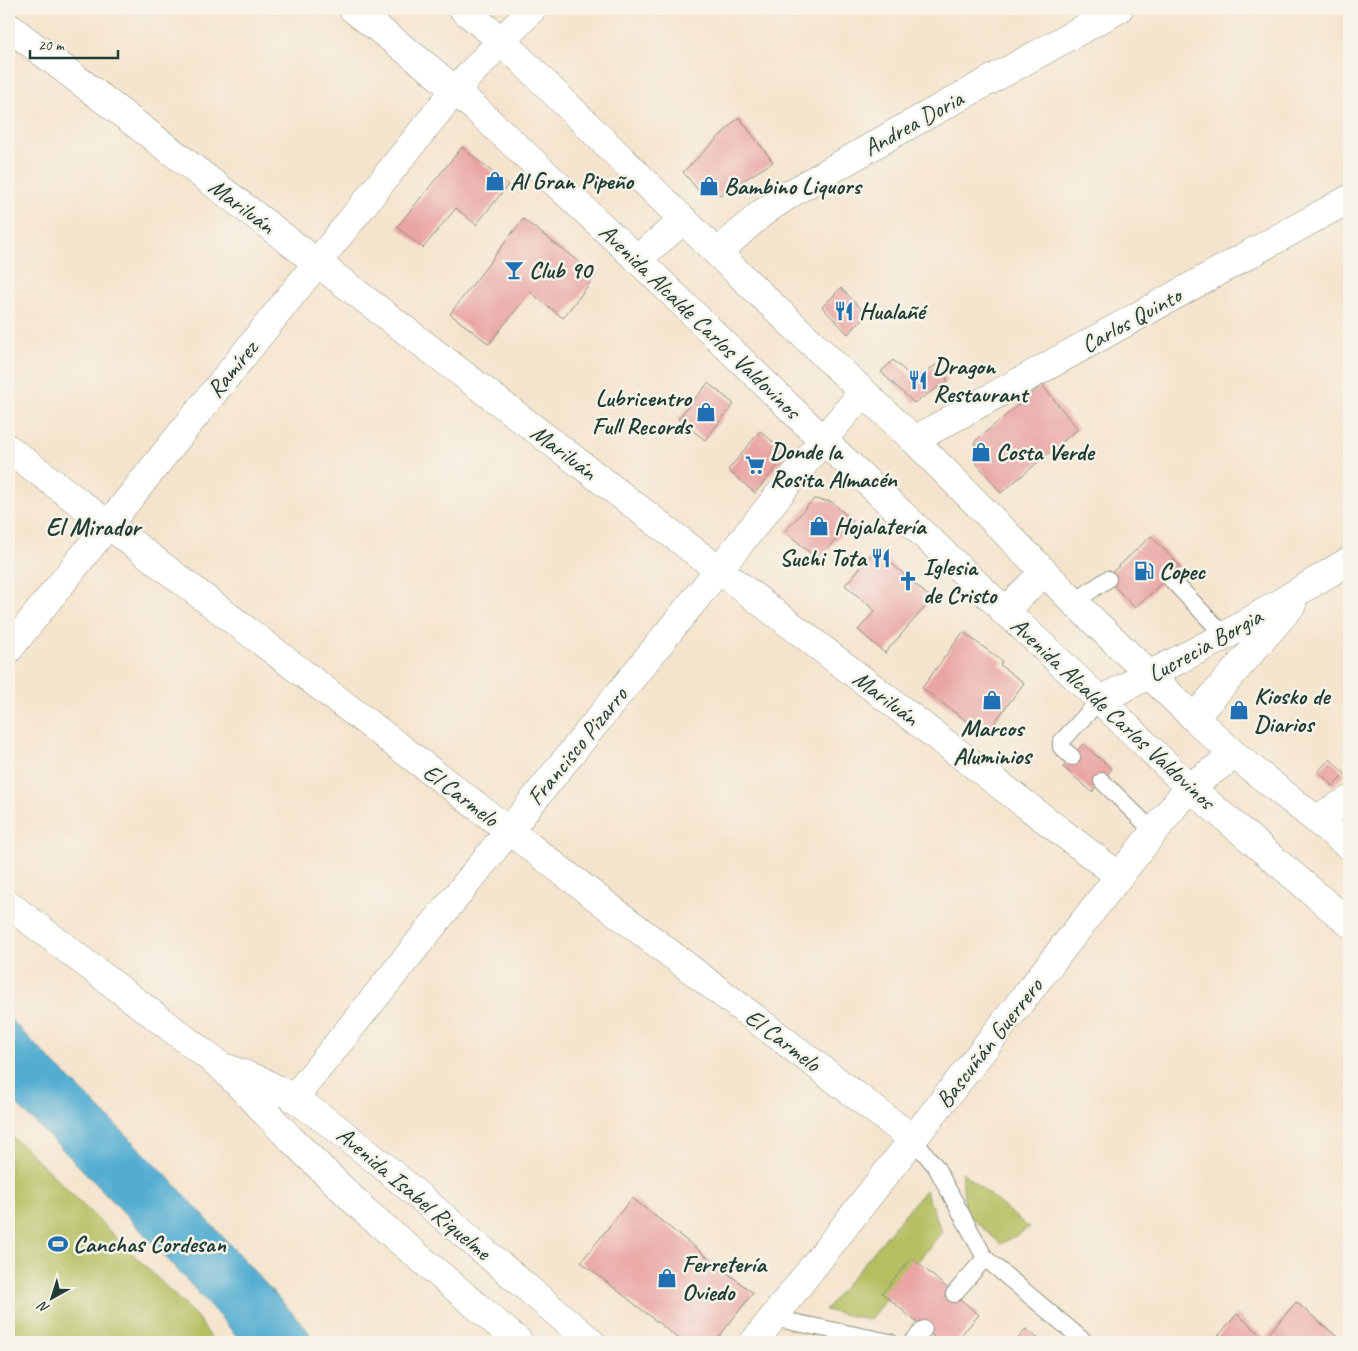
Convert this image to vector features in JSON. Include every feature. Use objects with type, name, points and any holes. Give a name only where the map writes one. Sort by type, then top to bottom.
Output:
[{"type":"main road","points":[[463,9],[502,41],[716,252],[914,440],[1149,676],[1235,755],[1349,846]]},
{"type":"main road","name":"Ramírez","points":[[9,649],[455,90],[532,9]]},
{"type":"main road","name":"Andrea Doria","points":[[716,252],[762,213],[790,194],[902,129],[1119,9]]},
{"type":"main road","name":"Avenida Alcalde Carlos Valdovinos","points":[[368,13],[455,90],[638,259],[823,440],[1004,612],[1100,700],[1189,787],[1349,923]]},
{"type":"main road","name":"Mariluán","points":[[9,28],[1120,876]]},
{"type":"main road","name":"Carlos Quinto","points":[[914,440],[1349,199]]},
{"type":"main road","points":[[638,259],[684,220]]},
{"type":"main road","name":"Francisco Pizarro","points":[[294,1098],[863,392]]},
{"type":"main road","name":"El Carmelo","points":[[9,450],[913,1139]]},
{"type":"main road","name":"Lucrecia Borgia","points":[[1100,700],[1225,636],[1349,561]]},
{"type":"main road","points":[[1004,612],[1044,572]]},
{"type":"main road","name":"Lucrecia Borgia","points":[[1194,718],[1308,586]]},
{"type":"main road","name":"Bascuñán Guerrero","points":[[754,1342],[1189,787],[1235,755]]},
{"type":"main road","points":[[1316,819],[1349,800]]},
{"type":"main road","name":"Avenida Isabel Riquelme","points":[[9,905],[222,1067],[290,1138],[366,1212],[519,1342]]},
{"type":"main road","name":"Avenida Isabel Riquelme","points":[[222,1067],[260,1080],[294,1098],[335,1127],[591,1342]]},
{"type":"lane","points":[[1168,577],[1225,636]]},
{"type":"lane","points":[[1074,602],[1108,579]]},
{"type":"lane","points":[[1072,757],[1061,747],[1061,742],[1100,700]]},
{"type":"lane","points":[[1102,781],[1154,832]]},
{"type":"lane","points":[[913,1139],[936,1167],[984,1258],[1085,1342]]},
{"type":"lane","points":[[954,1294],[984,1258]]},
{"type":"lane","points":[[773,1318],[890,1342]]},
{"type":"lane","points":[[912,1342],[924,1329]]},
{"type":"green space","name":"Canchas Cordesan","points":[[9,1135],[23,1146],[197,1317],[214,1342],[9,1342]]},
{"type":"green space","points":[[962,1172],[1029,1228],[1001,1244],[965,1212]]},
{"type":"green space","points":[[925,1190],[942,1232],[869,1320],[825,1310]]},
{"type":"water","points":[[9,1018],[169,1178],[305,1327],[315,1342],[242,1342],[128,1217],[9,1097]]},
{"type":"building","points":[[739,117],[773,162],[720,195],[698,190],[683,172]]},
{"type":"building","points":[[462,147],[508,185],[476,225],[456,208],[423,248],[397,227]]},
{"type":"building","name":"Club 90","points":[[523,219],[596,275],[563,318],[530,292],[489,344],[450,314]]},
{"type":"building","name":"Hualañé","points":[[841,288],[867,315],[848,334],[822,307]]},
{"type":"building","name":"Dragon Restaurant","points":[[893,360],[914,379],[938,364],[948,381],[914,403],[881,372]]},
{"type":"building","name":"Lubricentro Full Records","points":[[708,383],[734,404],[705,440],[678,419]]},
{"type":"building","points":[[1042,385],[1078,429],[1001,493],[973,459],[975,441]]},
{"type":"building","name":"Donde la Rosita Almacén","points":[[760,431],[783,450],[783,459],[755,493],[728,470]]},
{"type":"building","name":"Hojalatería","points":[[814,499],[832,502],[853,521],[818,560],[785,531]]},
{"type":"building","name":"Copec","points":[[1151,536],[1180,566],[1135,608],[1106,578]]},
{"type":"building","points":[[876,550],[932,599],[885,653],[858,630],[875,611],[845,585]]},
{"type":"building","points":[[963,632],[1002,661],[1000,665],[1024,683],[985,735],[922,688]]},
{"type":"building","points":[[1083,744],[1112,769],[1092,792],[1063,767]]},
{"type":"building","points":[[1330,759],[1345,774],[1333,786],[1318,771]]},
{"type":"building","name":"Ferretería Oviedo","points":[[632,1198],[753,1293],[715,1342],[683,1342],[581,1262]]},
{"type":"building","points":[[912,1258],[979,1315],[955,1342],[940,1342],[882,1293]]},
{"type":"building","points":[[1296,1302],[1343,1342],[1213,1342],[1237,1314],[1265,1338]]},
{"type":"building","points":[[1026,1329],[1042,1342],[1015,1342]]},
{"type":"place","name":"Al Gran Pipeño","points":[[495,181]]},
{"type":"place","name":"Bambino Liquors","points":[[709,186]]},
{"type":"place","name":"Club 90","points":[[514,270]]},
{"type":"place","name":"Hualañé","points":[[844,311]]},
{"type":"place","name":"Dragon Restaurant","points":[[918,380]]},
{"type":"place","name":"Lubricentro Full Records","points":[[706,412]]},
{"type":"place","name":"Costa Verde","points":[[981,452]]},
{"type":"place","name":"Donde la Rosita Almacén","points":[[755,465]]},
{"type":"place","name":"Hojalatería","points":[[819,526]]},
{"type":"place","name":"Suchi Tota","points":[[881,558]]},
{"type":"place","name":"Copec","points":[[1144,571]]},
{"type":"place","name":"Iglesia de Cristo","points":[[908,581]]},
{"type":"place","name":"Marcos Aluminios","points":[[992,700]]},
{"type":"place","name":"Kiosko de Diarios","points":[[1239,710]]},
{"type":"place","name":"Canchas Cordesan","points":[[58,1244]]},
{"type":"place","name":"Ferretería Oviedo","points":[[667,1278]]},
{"type":"district","name":"El Mirador","points":[[93,526]]}]
